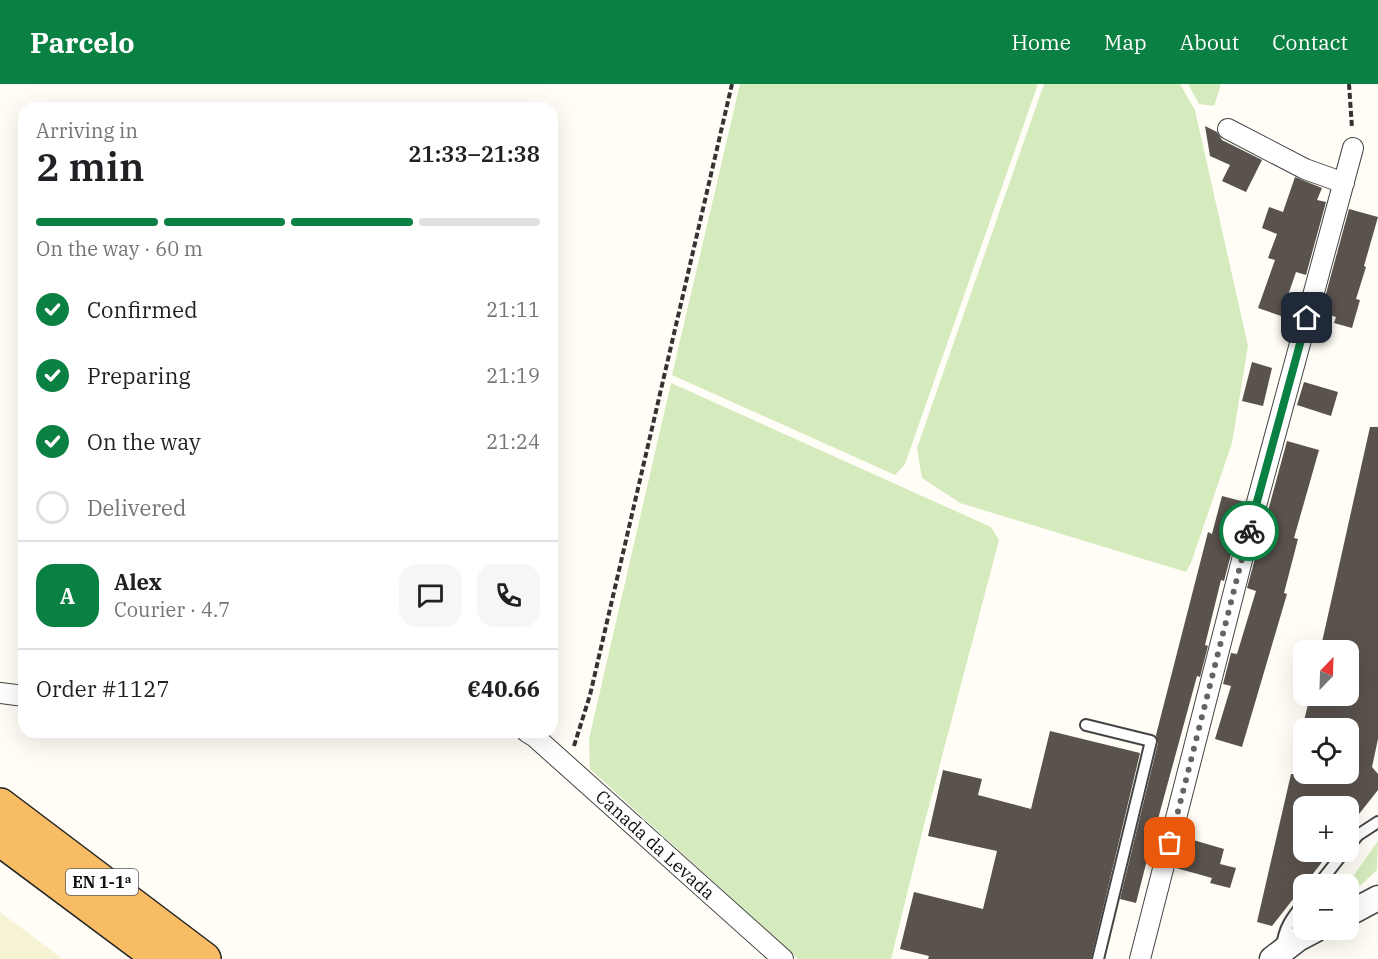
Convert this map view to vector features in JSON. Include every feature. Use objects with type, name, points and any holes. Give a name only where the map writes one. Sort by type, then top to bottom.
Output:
[{"type":"highway","name":"EN 1-1ª","points":[[0,805],[204,959]]},
{"type":"highway","name":"EN 1-1ª","points":[[0,838],[160,959]]},
{"type":"street","points":[[1227,129],[1305,169],[1344,183]]},
{"type":"street","points":[[1140,959],[1253,518],[1353,148]]},
{"type":"street","points":[[0,693],[18,695]]},
{"type":"street","name":"Canada da Levada","points":[[536,738],[783,959]]},
{"type":"street","points":[[1359,908],[1378,898]]},
{"type":"street","points":[[1277,955],[1300,940]]},
{"type":"lane","points":[[1086,725],[1151,741],[1098,959]]},
{"type":"lane","points":[[1359,834],[1378,822]]},
{"type":"lane","points":[[1327,874],[1336,862]]},
{"type":"lane","points":[[1277,955],[1283,935],[1293,916]]},
{"type":"path","points":[[567,766],[590,695],[732,84]]},
{"type":"path","points":[[1349,84],[1353,148]]},
{"type":"shaded area","points":[[0,912],[63,959],[0,959]]},
{"type":"green space","points":[[740,84],[1038,84],[905,464],[895,475],[672,375]]},
{"type":"green space","points":[[1044,84],[1180,84],[1195,110],[1248,346],[1232,443],[1186,572],[960,503],[922,478],[917,448]]},
{"type":"green space","points":[[1188,84],[1221,84],[1214,106],[1199,104]]},
{"type":"green space","points":[[671,383],[991,527],[999,540],[891,959],[798,959],[590,769],[589,739]]},
{"type":"green space","points":[[1378,841],[1377,870],[1359,887],[1359,874],[1355,874]]},
{"type":"building","points":[[1205,126],[1217,132],[1222,140],[1262,160],[1246,192],[1222,181],[1230,165],[1210,156]]},
{"type":"building","points":[[1295,177],[1322,188],[1317,200],[1326,202],[1306,275],[1296,272],[1281,316],[1258,308],[1275,260],[1268,258],[1277,234],[1262,228],[1269,207],[1283,212]]},
{"type":"building","points":[[1349,209],[1378,217],[1356,299],[1360,300],[1352,328],[1334,323],[1336,317],[1321,312]]},
{"type":"building","points":[[1252,362],[1272,368],[1263,406],[1242,401]]},
{"type":"building","points":[[1304,382],[1338,392],[1331,416],[1297,405]]},
{"type":"building","points":[[1370,427],[1378,427],[1378,739],[1372,767],[1378,774],[1378,790],[1359,814],[1359,796],[1293,796],[1293,862],[1322,862],[1313,874],[1293,874],[1293,899],[1272,926],[1257,922],[1291,774],[1293,774],[1293,784],[1359,784],[1359,718],[1305,718],[1308,706],[1359,706],[1359,640],[1322,640]]},
{"type":"building","points":[[1287,441],[1319,450],[1294,538],[1298,539],[1284,593],[1287,594],[1242,747],[1215,739],[1231,686],[1223,684],[1231,653],[1237,654],[1256,591],[1247,588]]},
{"type":"building","points":[[1222,496],[1245,502],[1224,581],[1221,580],[1205,645],[1208,646],[1200,677],[1197,676],[1155,830],[1160,831],[1153,862],[1147,860],[1136,903],[1120,899],[1158,743],[1156,735],[1208,532],[1212,534]]},
{"type":"building","points":[[1050,731],[1140,753],[1091,959],[928,959],[929,956],[900,949],[914,892],[983,909],[997,851],[928,836],[943,770],[982,779],[978,795],[1031,809]]},
{"type":"building","points":[[1183,837],[1224,849],[1220,864],[1236,868],[1230,888],[1210,883],[1212,878],[1176,868]]},
{"type":"way so far","points":[[1170,843],[1249,531]]},
{"type":"route","points":[[1249,531],[1307,318]]}]
